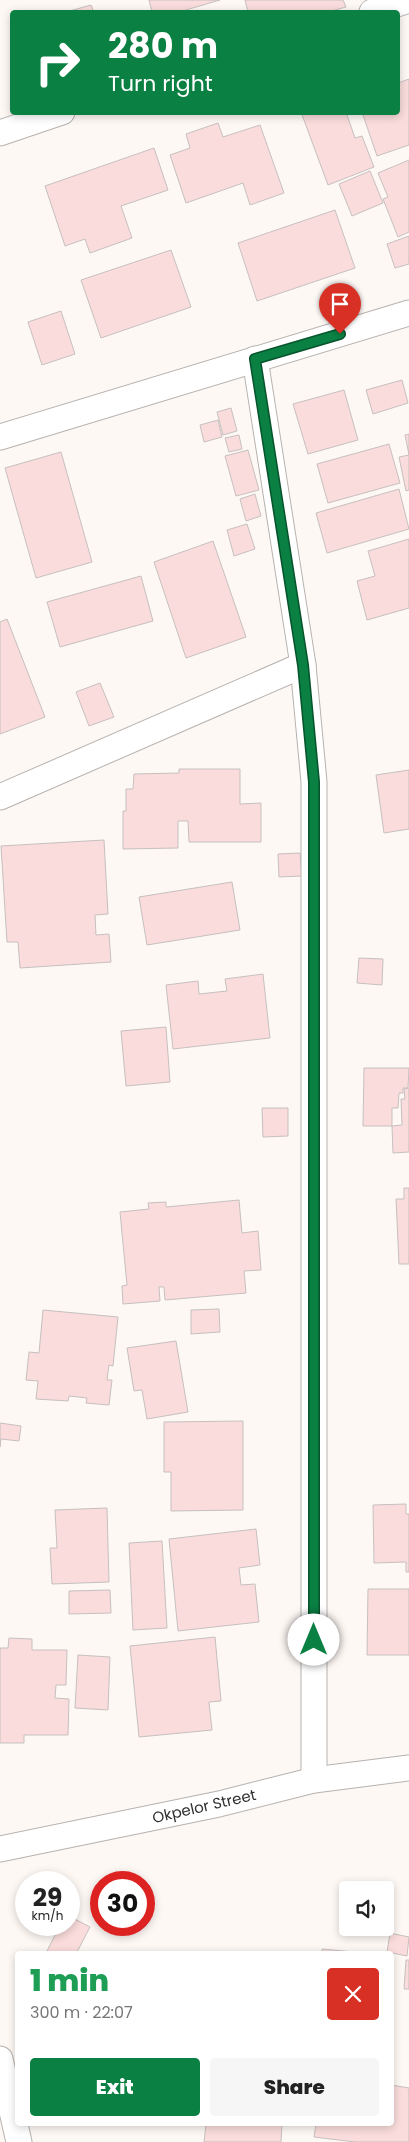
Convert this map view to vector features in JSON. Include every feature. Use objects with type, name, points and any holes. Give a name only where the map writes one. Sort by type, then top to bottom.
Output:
[{"type":"street","points":[[378,10],[409,0]]},
{"type":"street","points":[[0,132],[53,115]]},
{"type":"street","points":[[0,438],[255,359],[409,314]]},
{"type":"street","points":[[255,359],[303,665],[314,782],[314,1780]]},
{"type":"street","points":[[0,797],[303,665]]},
{"type":"street","name":"Okpelor Street","points":[[0,1849],[219,1804],[314,1780],[409,1768]]},
{"type":"street","points":[[0,2059],[15,2125]]},
{"type":"street","points":[[15,2126],[19,2142]]},
{"type":"building","points":[[149,0],[220,0],[186,10],[152,10]]},
{"type":"building","points":[[245,0],[343,0],[346,7],[335,10],[248,10]]},
{"type":"building","points":[[91,5],[93,10],[73,10]]},
{"type":"building","points":[[409,79],[409,145],[377,156],[363,115],[400,115],[400,82]]},
{"type":"building","points":[[302,115],[347,115],[355,138],[362,136],[374,167],[328,185]]},
{"type":"building","points":[[218,123],[223,137],[260,125],[284,193],[250,205],[243,183],[186,203],[170,155],[190,148],[186,134]]},
{"type":"building","points":[[154,148],[168,190],[121,206],[132,238],[90,253],[85,239],[65,246],[45,186]]},
{"type":"building","points":[[409,160],[409,232],[398,237],[383,199],[388,197],[378,173]]},
{"type":"building","points":[[370,171],[383,203],[352,216],[339,184]]},
{"type":"building","points":[[335,210],[355,268],[257,301],[238,243]]},
{"type":"building","points":[[409,236],[409,264],[395,268],[387,244]]},
{"type":"building","points":[[171,250],[191,307],[101,338],[81,280]]},
{"type":"building","points":[[61,311],[75,354],[42,365],[28,322]]},
{"type":"building","points":[[402,380],[408,403],[373,414],[366,390]]},
{"type":"building","points":[[344,390],[358,440],[308,454],[293,404]]},
{"type":"building","points":[[231,408],[237,431],[223,435],[217,412]]},
{"type":"building","points":[[218,420],[222,437],[204,442],[200,425]]},
{"type":"building","points":[[409,434],[409,455],[405,435]]},
{"type":"building","points":[[239,435],[242,449],[229,452],[225,438]]},
{"type":"building","points":[[389,444],[400,483],[328,503],[317,464]]},
{"type":"building","points":[[248,450],[259,490],[236,496],[225,456]]},
{"type":"building","points":[[61,452],[92,562],[36,578],[5,468]]},
{"type":"building","points":[[409,455],[409,490],[406,491],[399,457]]},
{"type":"building","points":[[399,489],[409,529],[327,553],[316,513]]},
{"type":"building","points":[[255,494],[261,516],[246,521],[240,499]]},
{"type":"building","points":[[247,524],[255,549],[234,556],[227,530]]},
{"type":"building","points":[[409,539],[409,608],[367,620],[357,581],[375,576],[368,551]]},
{"type":"building","points":[[213,541],[246,637],[186,658],[154,562]]},
{"type":"building","points":[[141,576],[153,621],[60,647],[47,602]]},
{"type":"building","points":[[7,619],[45,717],[0,734],[0,622]]},
{"type":"building","points":[[100,683],[114,717],[89,726],[76,692]]},
{"type":"building","points":[[179,769],[240,769],[240,804],[261,803],[261,842],[189,842],[188,821],[178,821],[178,848],[123,849],[123,811],[126,811],[126,789],[133,789],[134,774],[179,773]]},
{"type":"building","points":[[409,770],[409,829],[384,833],[376,775]]},
{"type":"building","points":[[104,840],[108,914],[95,915],[96,935],[109,934],[111,962],[20,968],[18,942],[7,942],[1,846]]},
{"type":"building","points":[[300,853],[302,876],[279,877],[278,854]]},
{"type":"building","points":[[232,882],[240,930],[147,945],[139,897]]},
{"type":"building","points":[[359,958],[383,959],[382,985],[357,983]]},
{"type":"building","points":[[263,974],[270,1038],[173,1049],[166,985],[198,981],[199,994],[227,991],[225,979]]},
{"type":"building","points":[[166,1027],[170,1082],[126,1086],[121,1031]]},
{"type":"building","points":[[364,1068],[409,1068],[408,1088],[403,1088],[403,1093],[399,1093],[398,1108],[392,1108],[392,1126],[363,1126]]},
{"type":"building","points":[[409,1088],[409,1152],[393,1153],[392,1126],[402,1125],[401,1099],[405,1099],[404,1089]]},
{"type":"building","points":[[262,1108],[288,1108],[288,1136],[263,1137]]},
{"type":"building","points":[[404,1188],[409,1188],[409,1264],[399,1264],[396,1199],[404,1199]]},
{"type":"building","points":[[239,1200],[242,1233],[258,1231],[261,1270],[244,1271],[246,1293],[165,1300],[164,1287],[159,1287],[160,1301],[123,1304],[122,1286],[127,1285],[120,1212],[149,1209],[148,1203],[166,1202],[166,1207]]},
{"type":"building","points":[[219,1309],[220,1332],[191,1334],[191,1310]]},
{"type":"building","points":[[43,1310],[118,1317],[113,1366],[109,1365],[107,1380],[112,1380],[109,1405],[86,1403],[87,1398],[69,1396],[68,1401],[36,1399],[38,1381],[26,1380],[29,1352],[39,1353]]},
{"type":"building","points":[[176,1341],[188,1412],[147,1419],[142,1390],[134,1391],[127,1348]]},
{"type":"building","points":[[243,1421],[243,1510],[171,1511],[171,1472],[164,1472],[164,1422]]},
{"type":"building","points":[[0,1423],[21,1426],[19,1441],[1,1439],[0,1447]]},
{"type":"building","points":[[406,1504],[406,1514],[409,1514],[409,1572],[406,1572],[406,1562],[374,1563],[373,1505]]},
{"type":"building","points":[[107,1508],[109,1582],[52,1584],[50,1548],[57,1548],[55,1510]]},
{"type":"building","points":[[256,1529],[260,1565],[239,1568],[241,1585],[255,1584],[259,1622],[178,1631],[169,1539]]},
{"type":"building","points":[[162,1541],[167,1628],[133,1630],[129,1543]]},
{"type":"building","points":[[368,1589],[409,1589],[409,1655],[367,1655]]},
{"type":"building","points":[[110,1590],[111,1613],[69,1614],[69,1591]]},
{"type":"building","points":[[215,1637],[221,1701],[209,1702],[212,1730],[139,1737],[130,1646]]},
{"type":"building","points":[[9,1638],[32,1639],[32,1650],[67,1650],[66,1685],[56,1685],[55,1698],[69,1699],[68,1735],[24,1735],[24,1743],[0,1743],[0,1648],[8,1648]]},
{"type":"building","points":[[78,1655],[110,1657],[108,1710],[75,1708]]},
{"type":"building","points":[[80,1922],[90,1927],[78,1951],[47,1951],[54,1936],[80,1936]]},
{"type":"building","points":[[394,1934],[409,1937],[407,1956],[394,1953],[394,1951],[387,1951],[390,1936],[394,1936]]},
{"type":"building","points":[[322,1949],[344,1951],[322,1951]]},
{"type":"building","points":[[406,1960],[409,1960],[409,1989],[404,1989]]},
{"type":"building","points":[[394,2086],[409,2088],[409,2142],[355,2142],[314,2137],[316,2126],[394,2126]]},
{"type":"building","points":[[206,2126],[282,2126],[281,2142],[204,2142]]},
{"type":"route","points":[[314,1640],[314,782],[303,665],[255,359],[340,334]]}]
